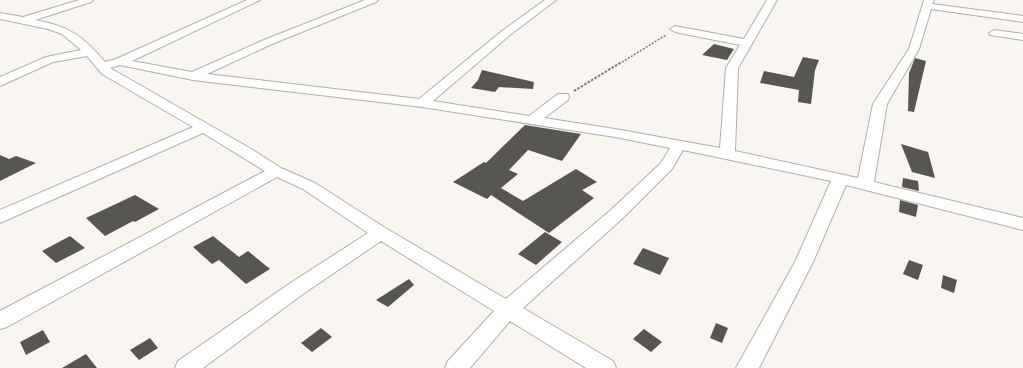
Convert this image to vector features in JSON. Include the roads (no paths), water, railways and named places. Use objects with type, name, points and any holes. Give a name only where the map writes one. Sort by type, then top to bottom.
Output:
[{"type":"street","points":[[24,20],[88,0]]},
{"type":"street","points":[[103,66],[120,62],[255,0]]},
{"type":"street","points":[[192,76],[268,42],[373,0]]},
{"type":"street","points":[[422,103],[506,33],[551,0]]},
{"type":"street","points":[[726,154],[732,68],[772,0]]},
{"type":"street","points":[[865,185],[880,104],[914,49],[928,3],[1023,19]]},
{"type":"street","points":[[0,16],[51,26],[66,32],[90,52],[106,71],[122,81],[248,153],[276,171],[309,186],[381,233],[605,368]]},
{"type":"street","points":[[674,29],[747,43]]},
{"type":"street","points":[[994,33],[1023,37]]},
{"type":"street","points":[[0,82],[50,59],[90,52]]},
{"type":"street","points":[[120,62],[144,68],[192,76],[422,103],[680,145],[839,178],[1023,224]]},
{"type":"street","points":[[532,120],[563,97]]},
{"type":"street","points":[[0,217],[203,128]]},
{"type":"street","points":[[456,368],[508,309],[618,213],[667,166],[680,145]]},
{"type":"street","points":[[0,321],[276,171]]},
{"type":"street","points":[[747,368],[804,262],[838,184],[839,178]]},
{"type":"street","points":[[186,368],[296,289],[381,233]]}]
